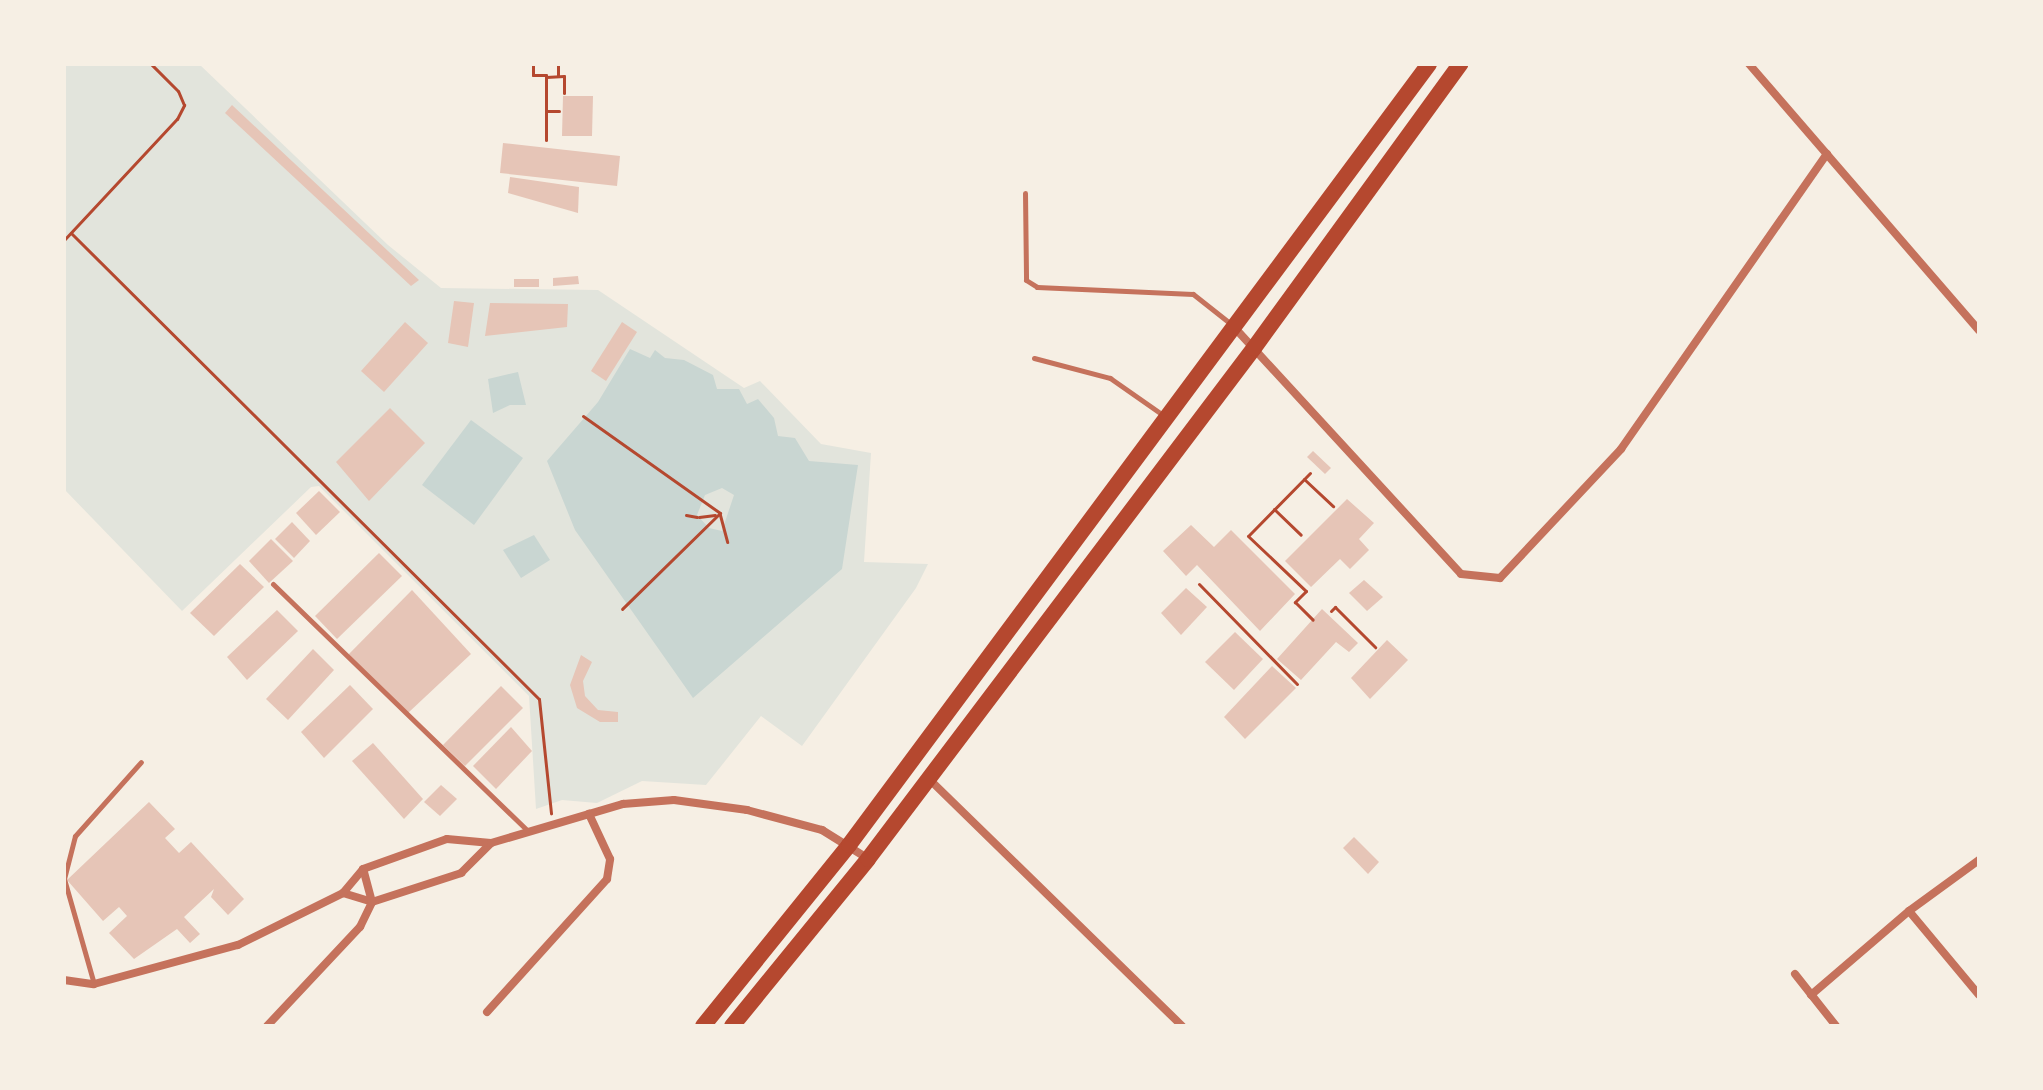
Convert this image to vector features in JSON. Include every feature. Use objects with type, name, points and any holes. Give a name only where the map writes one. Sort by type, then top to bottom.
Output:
[{"type":"main road","points":[[703,1026],[849,845],[1164,415],[1234,327],[1429,64]]},
{"type":"main road","points":[[732,1026],[868,859],[1254,348],[1460,64]]},
{"type":"street","points":[[1749,64],[1979,330]]},
{"type":"street","points":[[1234,327],[1461,574],[1500,578],[1621,449],[1827,154]]},
{"type":"street","points":[[928,778],[1182,1026]]},
{"type":"street","points":[[64,980],[94,984],[238,945],[343,893],[363,869],[447,839],[491,843],[623,804],[674,800],[797,822],[849,845],[868,859]]},
{"type":"street","points":[[487,1012],[607,879],[610,859],[589,814]]},
{"type":"street","points":[[343,893],[372,902],[461,873],[491,843]]},
{"type":"street","points":[[1811,995],[1909,911],[1979,860]]},
{"type":"street","points":[[267,1026],[360,927],[372,902],[363,869]]},
{"type":"street","points":[[1909,911],[1979,995]]},
{"type":"street","points":[[1795,974],[1836,1026]]},
{"type":"lane","points":[[1025,193],[1026,280],[1037,287],[1193,294],[1214,306],[1234,327]]},
{"type":"lane","points":[[1034,358],[1110,378],[1164,415]]},
{"type":"lane","points":[[273,584],[529,832]]},
{"type":"lane","points":[[94,984],[64,879],[75,836],[141,762]]},
{"type":"path","points":[[64,240],[177,119],[184,105],[178,91],[151,64]]},
{"type":"path","points":[[533,64],[533,75],[564,76],[564,93]]},
{"type":"path","points":[[558,64],[558,76]]},
{"type":"path","points":[[546,77],[546,140]]},
{"type":"path","points":[[546,111],[559,111]]},
{"type":"path","points":[[71,233],[539,699],[552,825]]},
{"type":"path","points":[[583,416],[720,513],[727,542]]},
{"type":"path","points":[[1310,473],[1248,536],[1306,591],[1295,602],[1313,620]]},
{"type":"path","points":[[1304,479],[1333,506]]},
{"type":"path","points":[[1274,509],[1301,535]]},
{"type":"path","points":[[622,609],[720,513]]},
{"type":"path","points":[[686,515],[698,517],[714,514],[721,520]]},
{"type":"path","points":[[1199,584],[1297,684]]},
{"type":"path","points":[[1331,611],[1335,607],[1375,647]]},
{"type":"shaded area","points":[[64,64],[199,64],[388,245],[441,288],[598,290],[744,388],[760,381],[821,444],[871,453],[864,562],[928,564],[916,588],[802,746],[761,716],[706,785],[642,781],[597,803],[562,800],[536,809],[529,696],[319,486],[311,487],[182,611],[64,489]]},
{"type":"shaded area","points":[[630,349],[650,358],[655,350],[665,358],[684,360],[713,375],[717,389],[739,389],[747,404],[758,399],[774,418],[778,436],[795,438],[809,461],[858,465],[842,569],[693,698],[575,530],[547,461],[598,402]],"holes":[[[722,488],[734,495],[722,531],[709,528],[697,515],[705,495]]]},
{"type":"shaded area","points":[[518,372],[526,405],[510,405],[493,413],[488,379]]},
{"type":"shaded area","points":[[471,420],[523,458],[474,525],[422,485]]},
{"type":"shaded area","points":[[534,535],[550,560],[521,578],[503,550]]},
{"type":"building","points":[[563,96],[593,96],[592,136],[562,136]]},
{"type":"building","points":[[232,105],[419,280],[411,286],[225,113]]},
{"type":"building","points":[[503,143],[620,156],[617,186],[500,173]]},
{"type":"building","points":[[510,177],[579,187],[578,213],[508,193]]},
{"type":"building","points":[[578,276],[579,284],[553,286],[553,278]]},
{"type":"building","points":[[514,279],[539,279],[539,287],[514,287]]},
{"type":"building","points":[[454,301],[474,303],[468,347],[448,343]]},
{"type":"building","points":[[490,303],[568,304],[567,327],[485,336]]},
{"type":"building","points":[[405,322],[428,343],[384,392],[361,371]]},
{"type":"building","points":[[622,322],[637,332],[606,381],[591,371]]},
{"type":"building","points":[[390,408],[425,443],[369,501],[336,462]]},
{"type":"building","points":[[1313,451],[1331,468],[1325,474],[1307,457]]},
{"type":"building","points":[[319,491],[340,512],[316,535],[296,513]]},
{"type":"building","points":[[1347,499],[1374,523],[1359,539],[1369,550],[1350,569],[1340,559],[1311,587],[1285,561]]},
{"type":"building","points":[[292,522],[310,541],[294,558],[275,539]]},
{"type":"building","points":[[1191,525],[1214,547],[1231,530],[1295,594],[1260,631],[1197,565],[1186,576],[1163,551]]},
{"type":"building","points":[[271,539],[293,561],[269,583],[249,561]]},
{"type":"building","points":[[379,553],[402,576],[337,639],[315,616]]},
{"type":"building","points":[[240,564],[264,587],[214,636],[190,613]]},
{"type":"building","points":[[1364,580],[1383,597],[1367,611],[1349,593]]},
{"type":"building","points":[[1186,588],[1207,607],[1181,635],[1161,613]]},
{"type":"building","points":[[412,590],[471,654],[408,713],[347,656]]},
{"type":"building","points":[[1322,609],[1358,643],[1349,652],[1336,642],[1301,680],[1277,659]]},
{"type":"building","points":[[277,610],[298,631],[247,680],[227,657]]},
{"type":"building","points":[[1235,632],[1263,659],[1234,690],[1205,662]]},
{"type":"building","points":[[1387,640],[1408,660],[1370,699],[1351,678]]},
{"type":"building","points":[[313,649],[334,670],[288,720],[266,699]]},
{"type":"building","points":[[581,655],[592,662],[583,681],[585,696],[598,710],[618,712],[618,722],[600,722],[577,708],[570,685]]},
{"type":"building","points":[[1272,666],[1296,688],[1245,739],[1224,717]]},
{"type":"building","points":[[350,685],[373,709],[324,758],[301,732]]},
{"type":"building","points":[[501,686],[523,708],[465,766],[443,745]]},
{"type":"building","points":[[511,727],[532,751],[496,789],[473,766]]},
{"type":"building","points":[[373,743],[423,799],[404,819],[352,761]]},
{"type":"building","points":[[441,785],[457,799],[440,816],[424,802]]},
{"type":"building","points":[[149,802],[175,829],[165,838],[179,853],[191,842],[244,899],[228,915],[211,897],[214,889],[184,917],[200,934],[190,943],[177,929],[134,959],[109,933],[127,916],[119,907],[103,921],[67,880]]},
{"type":"building","points":[[1354,837],[1379,862],[1368,874],[1343,848]]}]
